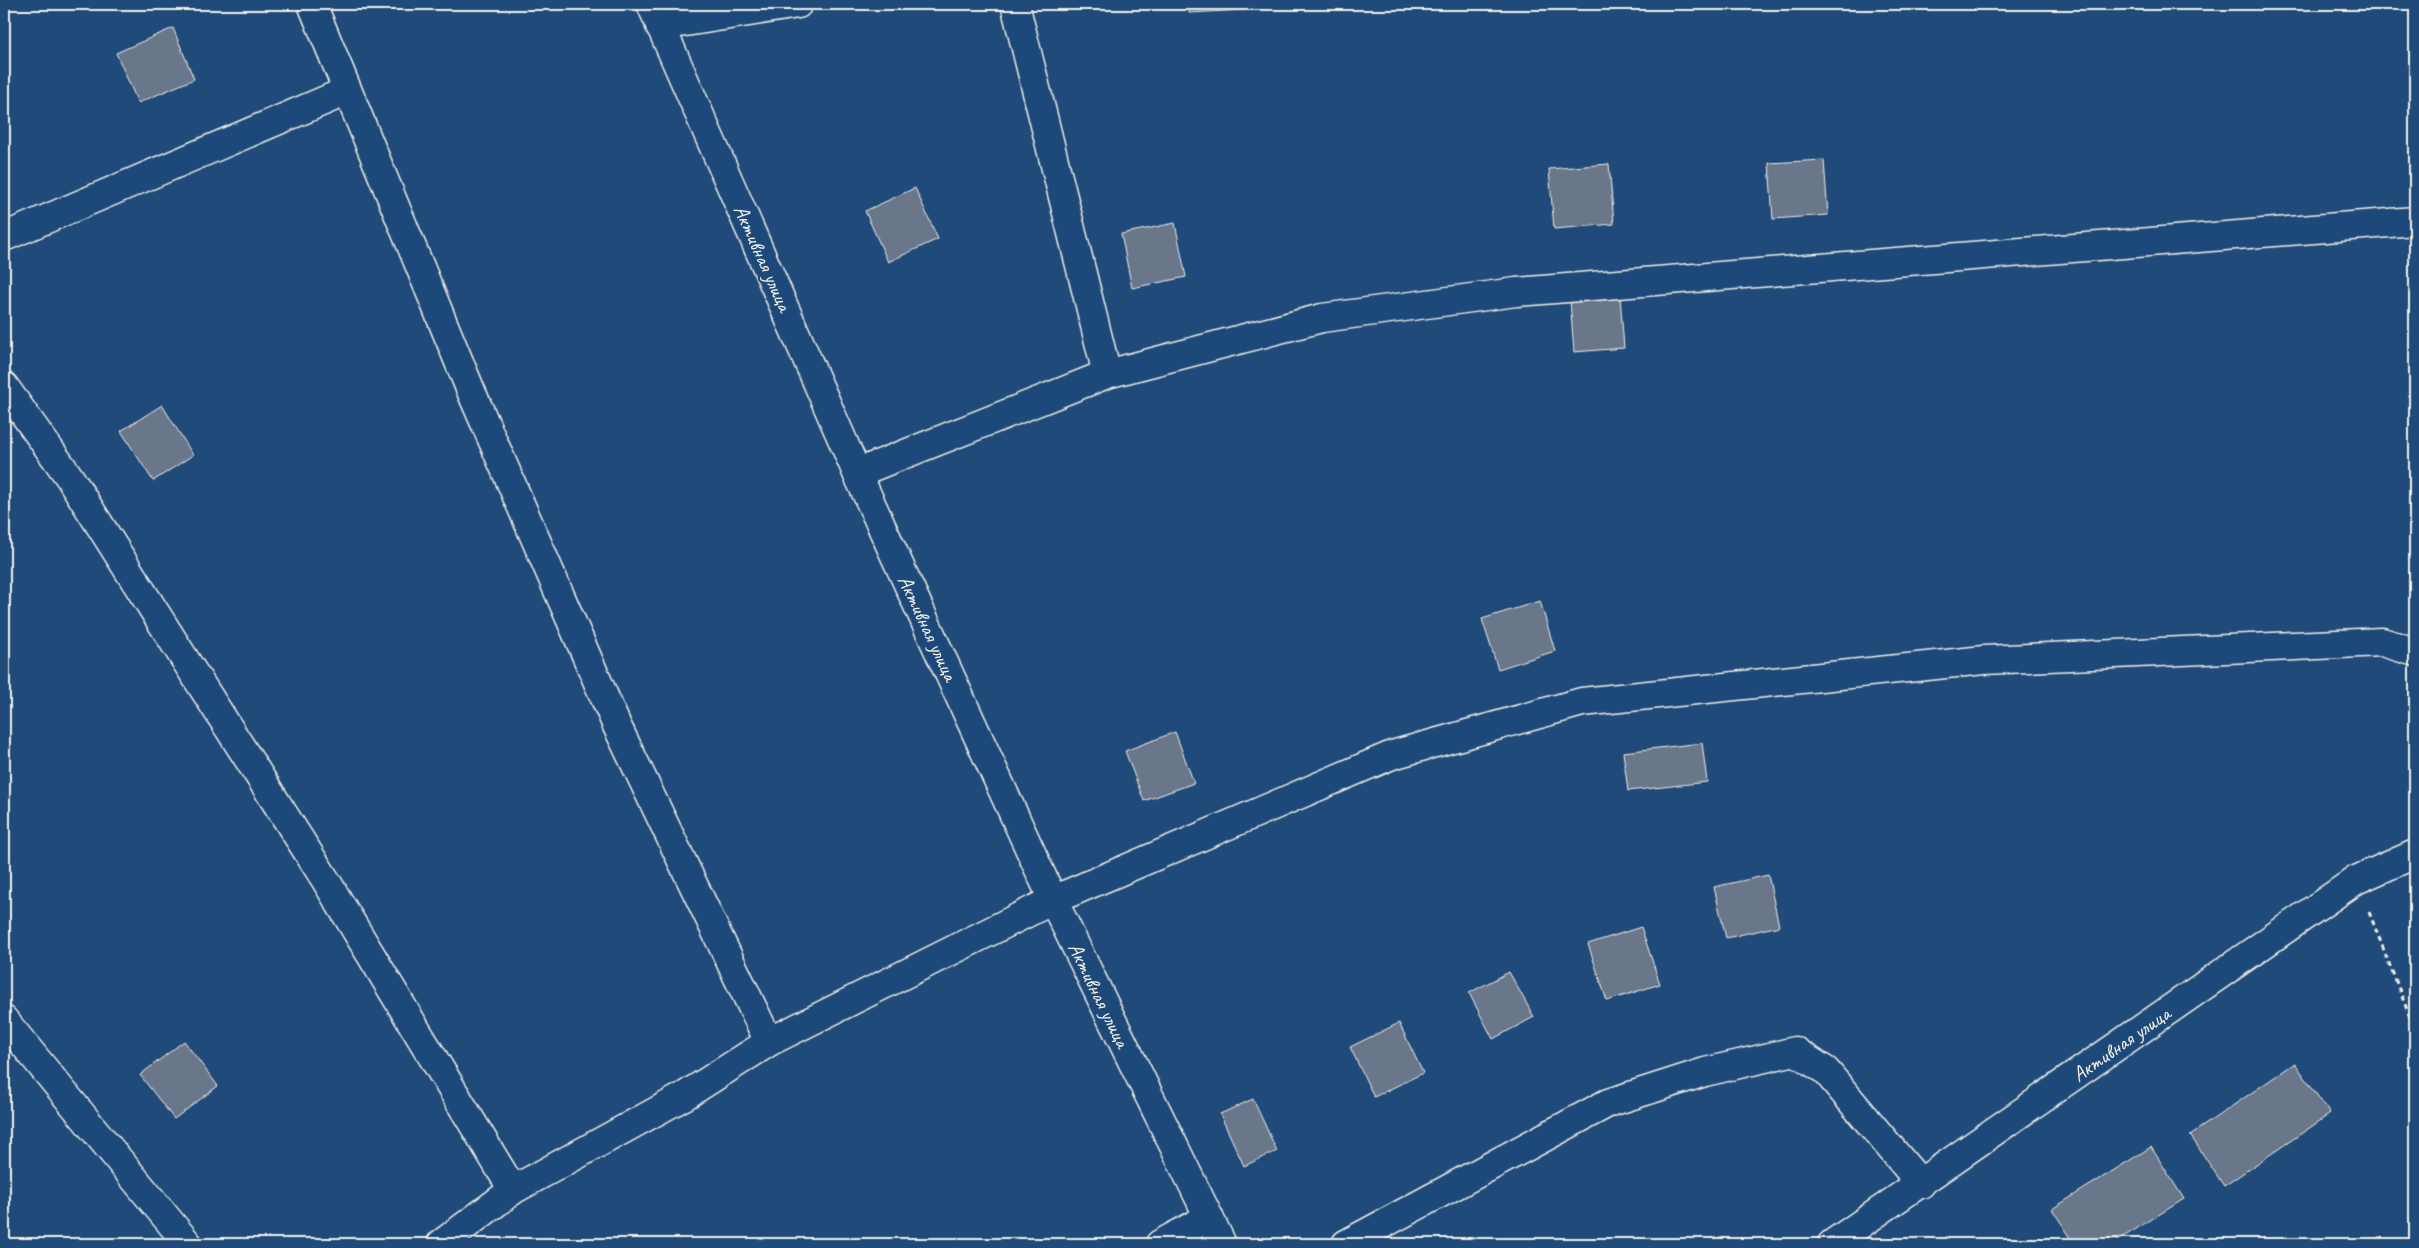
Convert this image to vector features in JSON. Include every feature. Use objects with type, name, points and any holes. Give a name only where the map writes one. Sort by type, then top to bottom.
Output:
[{"type":"street","points":[[312,4],[471,391],[617,726],[769,1042]]},
{"type":"street","points":[[662,11],[798,4]]},
{"type":"street","points":[[1016,4],[1107,374]]},
{"type":"street","name":"Активная улица","points":[[662,11],[857,473],[1053,900],[1222,1244]]},
{"type":"street","points":[[4,237],[347,91]]},
{"type":"street","points":[[857,473],[1107,374],[1322,318],[1516,292],[2415,221]]},
{"type":"street","points":[[4,386],[70,478],[202,685],[324,879],[514,1190]]},
{"type":"street","points":[[441,1244],[514,1190],[686,1095],[769,1042],[1053,900],[1392,755],[1582,702],[1984,660],[2382,642],[2415,652]]},
{"type":"street","name":"Активная улица","points":[[1832,1244],[1922,1184],[2356,880],[2415,854]]},
{"type":"street","points":[[4,1020],[188,1244]]},
{"type":"street","points":[[1346,1244],[1608,1103],[1705,1072],[1795,1051],[1826,1071],[1922,1184]]},
{"type":"street","points":[[1160,1244],[1209,1217]]},
{"type":"path","points":[[2356,880],[2415,1030]]},
{"type":"building","points":[[1189,4],[1245,4],[1245,10],[1189,13]]},
{"type":"building","points":[[173,28],[194,79],[138,103],[116,53]]},
{"type":"building","points":[[1824,160],[1828,215],[1773,219],[1769,163]]},
{"type":"building","points":[[1609,164],[1614,224],[1554,229],[1549,169]]},
{"type":"building","points":[[915,188],[938,239],[888,262],[865,211]]},
{"type":"building","points":[[1175,223],[1186,277],[1132,288],[1121,234]]},
{"type":"building","points":[[1620,296],[1624,348],[1574,352],[1570,300]]},
{"type":"building","points":[[162,405],[193,455],[153,481],[121,431]]},
{"type":"building","points":[[1540,601],[1555,651],[1498,669],[1482,619]]},
{"type":"building","points":[[1175,732],[1194,783],[1144,801],[1125,751]]},
{"type":"building","points":[[1702,743],[1707,782],[1628,791],[1623,752]]},
{"type":"building","points":[[1768,875],[1779,926],[1726,938],[1714,887]]},
{"type":"building","points":[[1641,927],[1660,984],[1607,1001],[1588,944]]},
{"type":"building","points":[[1509,972],[1534,1017],[1493,1039],[1469,993]]},
{"type":"building","points":[[1399,1023],[1423,1073],[1374,1097],[1350,1047]]},
{"type":"building","points":[[184,1041],[218,1086],[174,1119],[140,1075]]},
{"type":"building","points":[[2295,1063],[2330,1114],[2224,1186],[2190,1135]]},
{"type":"building","points":[[1253,1099],[1277,1151],[1244,1166],[1220,1114]]},
{"type":"building","points":[[2151,1147],[2184,1199],[2112,1244],[2075,1244],[2052,1209]]}]
